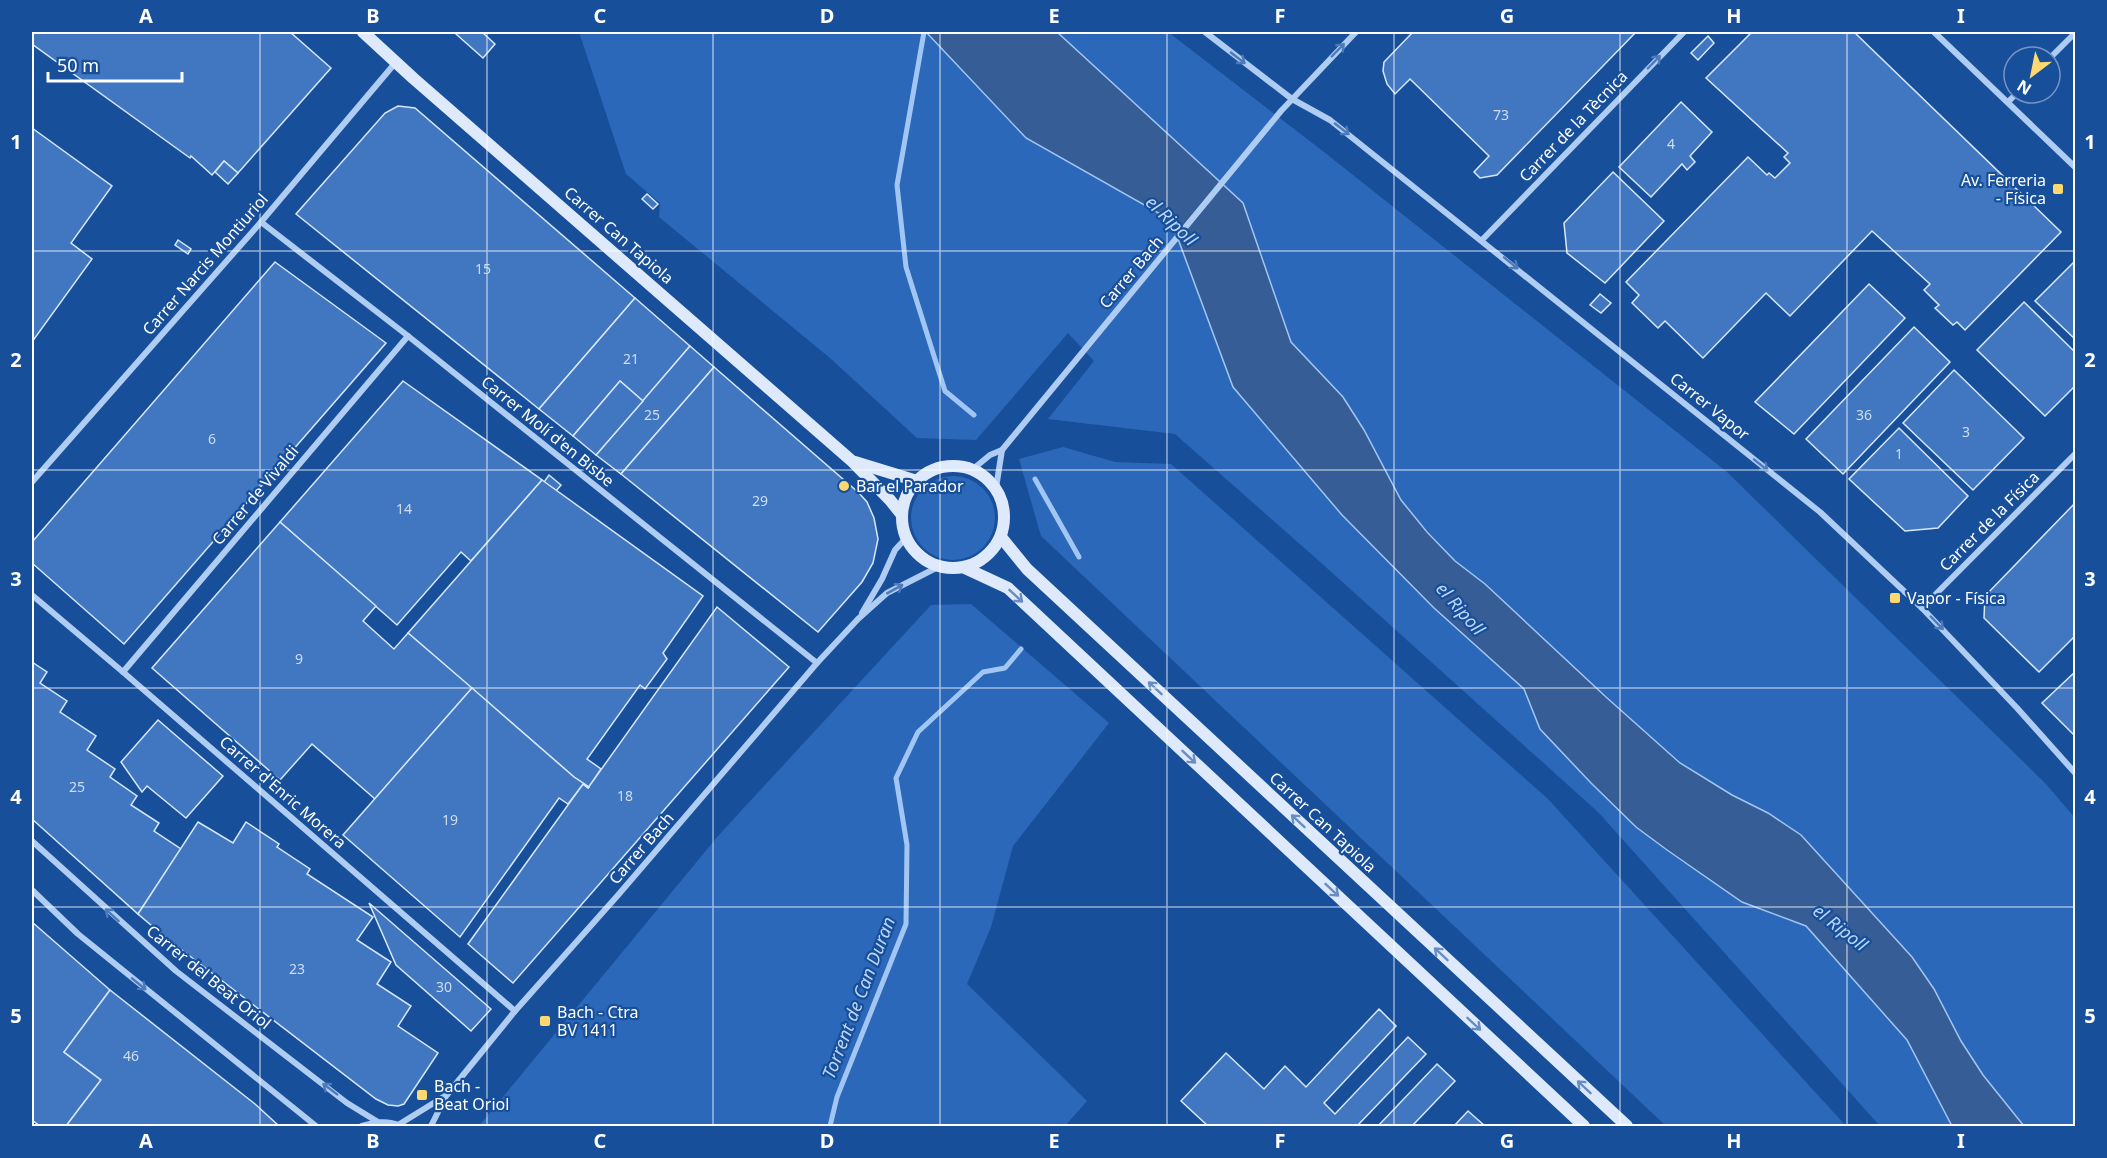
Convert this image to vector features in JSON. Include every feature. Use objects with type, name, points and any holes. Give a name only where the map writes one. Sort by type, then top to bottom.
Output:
[{"type":"street","name":"Carrer Can Tapiola","points":[[363,32],[853,462],[902,515]]},
{"type":"street","name":"Carrer Vapor","points":[[1205,32],[1292,99],[1330,120],[1820,512],[1922,608],[2076,774]]},
{"type":"street","name":"Carrer Bach","points":[[973,469],[990,455],[1002,450],[1281,111],[1356,32]]},
{"type":"street","name":"Carrer de la Tècnica","points":[[1482,240],[1684,32]]},
{"type":"street","points":[[1934,32],[2002,96]]},
{"type":"street","points":[[2062,46],[2076,32]]},
{"type":"street","name":"Carrer Narcis Montiuriol","points":[[32,482],[261,222],[396,62]]},
{"type":"street","points":[[2011,105],[2076,168]]},
{"type":"street","name":"Carrer Molí d'en Bisbe","points":[[261,222],[408,336],[817,663]]},
{"type":"street","name":"Carrer de Vivaldi","points":[[123,672],[408,336]]},
{"type":"street","points":[[996,488],[1002,450]]},
{"type":"street","name":"Carrer de la Física","points":[[1922,608],[2076,453]]},
{"type":"street","name":"Carrer Can Tapiola","points":[[853,462],[917,481]]},
{"type":"street","points":[[951,465],[973,469],[983,474],[996,488],[1002,499],[1005,524],[1001,537],[993,551],[981,561],[952,569],[938,567],[925,560],[906,538],[902,515],[909,491],[917,481],[939,468],[951,465]]},
{"type":"street","name":"Carrer Can Tapiola","points":[[1001,537],[1027,569],[1627,1126]]},
{"type":"street","name":"Carrer Bach","points":[[858,619],[882,579],[895,550],[906,538]]},
{"type":"street","name":"Carrer Bach","points":[[431,1126],[446,1096],[515,1011],[619,894],[817,663],[887,592],[938,567]]},
{"type":"street","points":[[965,567],[1008,588],[1584,1126]]},
{"type":"street","name":"Carrer d'Enric Morera","points":[[32,595],[515,1011]]},
{"type":"street","name":"Carrer del Beat Oriol","points":[[32,841],[176,972],[347,1102],[378,1122],[400,1126]]},
{"type":"street","points":[[32,890],[78,934],[316,1126]]},
{"type":"street","name":"Carrer Bach","points":[[400,1126],[446,1096]]},
{"type":"street","name":"Carrer del Beat Oriol","points":[[362,1126],[378,1122]]},
{"type":"shaded area","points":[[579,32],[926,32],[1026,138],[1171,220],[1233,387],[1342,515],[1434,608],[1524,689],[1540,729],[1636,827],[1742,902],[1806,926],[1907,1040],[1952,1126],[1880,1126],[1598,812],[1175,434],[1048,419],[1094,361],[1068,333],[976,440],[917,438],[830,358],[659,217],[660,203],[626,174]]},
{"type":"shaded area","points":[[1057,32],[1168,32],[1324,152],[1727,472],[2045,783],[2075,818],[2075,1126],[2024,1126],[1983,1075],[1961,1041],[1934,989],[1912,957],[1801,835],[1768,813],[1732,795],[1680,763],[1485,584],[1455,561],[1401,500],[1364,430],[1343,397],[1291,342],[1243,203]]},
{"type":"shaded area","points":[[1063,447],[1115,462],[1171,464],[1548,799],[1846,1126],[1666,1126],[1041,536],[1019,459]]},
{"type":"shaded area","points":[[953,476],[969,479],[983,488],[992,502],[995,518],[992,534],[983,548],[969,557],[953,560],[937,557],[923,548],[914,534],[911,518],[914,502],[923,488],[937,479]]},
{"type":"shaded area","points":[[971,604],[1109,723],[1013,846],[991,927],[967,984],[1087,1101],[1065,1126],[479,1126],[718,836],[931,605]]},
{"type":"water","name":"el Ripoll","points":[[926,32],[1057,32],[1243,203],[1291,342],[1343,397],[1364,430],[1401,500],[1427,532],[1455,561],[1485,584],[1680,763],[1732,795],[1768,813],[1801,835],[1912,957],[1934,989],[1961,1041],[1983,1075],[2024,1126],[1952,1126],[1907,1040],[1806,926],[1742,902],[1636,827],[1591,783],[1540,729],[1524,689],[1434,608],[1342,515],[1233,387],[1171,220],[1026,138]]},
{"type":"building","points":[[32,32],[290,32],[331,68],[238,173],[224,161],[212,175],[191,156],[190,158],[32,44]]},
{"type":"building","points":[[458,32],[482,32],[495,44],[483,58],[456,34]]},
{"type":"building","points":[[1413,32],[1636,32],[1497,175],[1480,178],[1474,172],[1489,156],[1410,79],[1395,94],[1387,84],[1383,71],[1384,62]]},
{"type":"building","points":[[1752,32],[1854,32],[2061,232],[1965,330],[1957,322],[1953,325],[1935,308],[1939,305],[1924,290],[1930,284],[1872,231],[1790,316],[1766,293],[1703,358],[1665,321],[1658,328],[1632,303],[1639,295],[1626,282],[1748,157],[1767,175],[1769,173],[1775,178],[1790,163],[1784,157],[1788,153],[1706,78]]},
{"type":"building","points":[[1708,36],[1714,43],[1698,60],[1691,53]]},
{"type":"building","points":[[1681,102],[1712,132],[1690,156],[1695,162],[1687,170],[1682,164],[1651,197],[1619,167]]},
{"type":"building","points":[[398,106],[415,108],[635,298],[539,409],[296,214],[385,113]]},
{"type":"building","points":[[32,128],[112,186],[71,243],[92,259],[32,342]]},
{"type":"building","points":[[224,161],[238,173],[228,184],[215,172]]},
{"type":"building","points":[[1613,172],[1664,221],[1605,283],[1567,253],[1564,223]]},
{"type":"building","points":[[647,194],[658,204],[653,209],[642,199]]},
{"type":"building","points":[[178,240],[191,249],[188,254],[175,245]]},
{"type":"building","points":[[2076,260],[2076,340],[2035,301]]},
{"type":"building","points":[[275,262],[386,343],[124,644],[32,563],[32,542]]},
{"type":"building","points":[[1869,284],[1905,318],[1794,434],[1755,402]]},
{"type":"building","points":[[1600,294],[1611,303],[1601,313],[1590,305]]},
{"type":"building","points":[[635,298],[690,346],[643,401],[620,381],[573,436],[539,409]]},
{"type":"building","points":[[2024,302],[2076,353],[2076,385],[2045,416],[1977,350]]},
{"type":"building","points":[[1914,327],[1950,362],[1843,474],[1806,439]]},
{"type":"building","points":[[690,346],[714,367],[621,474],[596,455]]},
{"type":"building","points":[[714,367],[859,493],[867,502],[874,518],[878,539],[873,563],[862,582],[818,632],[621,474]]},
{"type":"building","points":[[1954,370],[2024,438],[1973,490],[1903,423]]},
{"type":"building","points":[[403,381],[542,480],[471,561],[461,552],[397,625],[280,522]]},
{"type":"building","points":[[620,381],[643,401],[596,455],[573,436]]},
{"type":"building","points":[[1899,428],[1968,496],[1938,528],[1905,531],[1849,479]]},
{"type":"building","points":[[549,475],[561,485],[556,491],[544,482]]},
{"type":"building","points":[[542,480],[703,596],[663,653],[667,659],[645,689],[640,685],[587,759],[601,769],[589,787],[574,777],[408,633]]},
{"type":"building","points":[[2076,502],[2076,635],[2039,672],[1984,618],[1985,596]]},
{"type":"building","points":[[280,522],[376,606],[363,621],[394,649],[408,633],[472,688],[375,799],[312,744],[280,780],[152,668]]},
{"type":"building","points":[[717,607],[789,667],[513,983],[468,944],[583,784],[588,788]]},
{"type":"building","points":[[32,662],[47,672],[40,683],[67,701],[60,712],[96,736],[87,750],[115,769],[110,777],[137,796],[131,805],[159,823],[154,831],[181,849],[138,914],[32,819]]},
{"type":"building","points":[[2076,671],[2076,737],[2042,703]]},
{"type":"building","points":[[472,688],[574,777],[589,787],[583,784],[568,804],[559,798],[460,937],[343,835]]},
{"type":"building","points":[[158,720],[223,776],[186,818],[147,786],[142,792],[121,762]]},
{"type":"building","points":[[198,822],[233,843],[246,822],[279,844],[277,847],[310,869],[307,874],[373,917],[357,940],[391,962],[377,984],[411,1006],[398,1026],[438,1053],[404,1104],[388,1105],[376,1099],[138,914]]},
{"type":"building","points":[[369,903],[491,1009],[471,1031],[396,965]]},
{"type":"building","points":[[32,922],[110,990],[64,1052],[101,1080],[66,1126],[40,1126],[32,1120]]},
{"type":"building","points":[[110,990],[255,1104],[279,1126],[66,1126],[101,1080],[64,1052]]},
{"type":"building","points":[[1379,1009],[1396,1026],[1324,1103],[1335,1114],[1408,1037],[1426,1054],[1357,1126],[1208,1126],[1181,1101],[1226,1053],[1264,1089],[1285,1066],[1306,1087]]},
{"type":"building","points":[[1437,1064],[1455,1081],[1412,1126],[1378,1126]]},
{"type":"building","points":[[1468,1111],[1485,1126],[1454,1126]]},
{"type":"waterway","name":"Torrent de Can Duran","points":[[924,32],[897,185],[906,267],[945,391],[974,415]]},
{"type":"waterway","name":"Torrent de Can Duran","points":[[1035,479],[1079,557]]},
{"type":"waterway","name":"Torrent de Can Duran","points":[[830,1126],[837,1097],[906,924],[907,845],[896,778],[918,732],[983,672],[1005,668],[1021,649]]},
{"type":"place","name":"Av. Ferreria - Física","points":[[2058,189]]},
{"type":"place","name":"Bar el Parador","points":[[844,486]]},
{"type":"place","name":"Vapor - Física","points":[[1895,598]]},
{"type":"place","name":"Bach - Ctra BV 1411","points":[[545,1021]]},
{"type":"place","name":"Bach - Beat Oriol","points":[[422,1095]]}]
